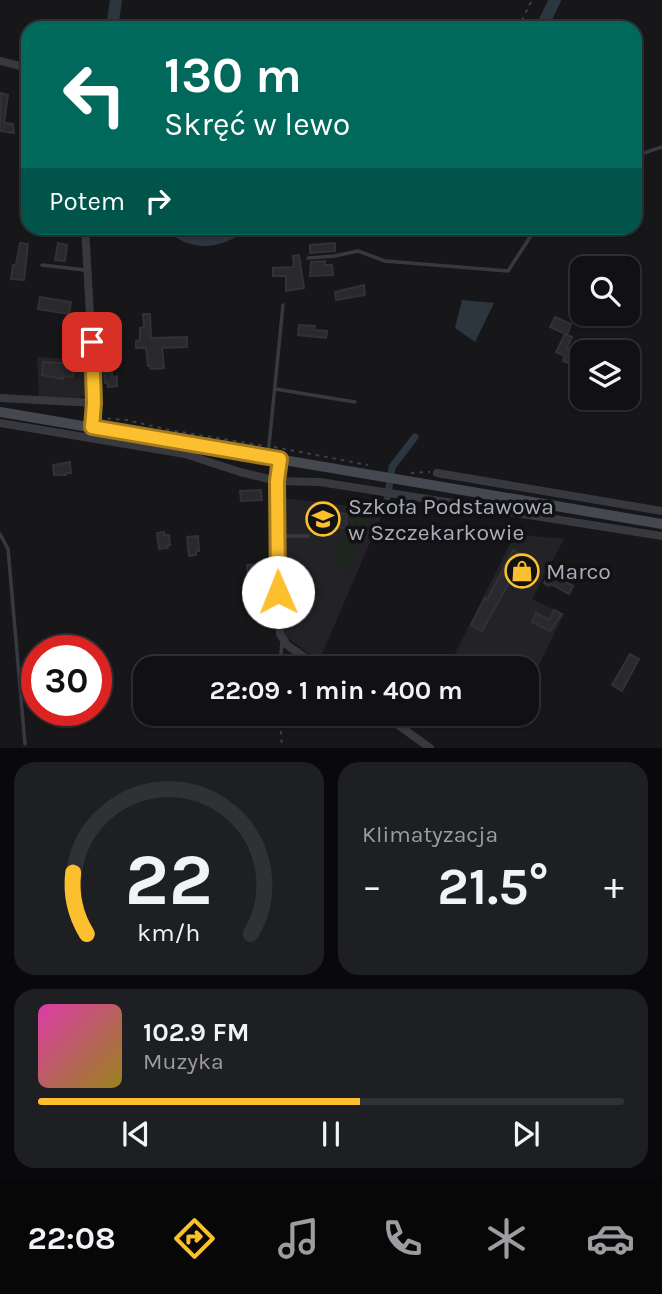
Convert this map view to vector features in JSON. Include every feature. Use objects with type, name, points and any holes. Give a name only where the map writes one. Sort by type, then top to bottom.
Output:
[{"type":"main road","points":[[0,412],[93,422],[662,524]]},
{"type":"street","points":[[0,61],[21,66]]},
{"type":"street","points":[[86,235],[96,389],[93,422]]},
{"type":"street","points":[[0,398],[94,403]]},
{"type":"street","points":[[0,423],[185,454],[277,481],[320,482],[662,536]]},
{"type":"street","points":[[272,454],[277,481],[279,620],[282,639],[304,656]]},
{"type":"street","points":[[437,473],[662,511]]},
{"type":"street","points":[[397,726],[420,745],[430,748]]},
{"type":"lane","points":[[642,154],[662,147]]},
{"type":"lane","points":[[308,258],[358,251],[385,261],[508,271],[531,235]]},
{"type":"lane","points":[[42,265],[88,270]]},
{"type":"lane","points":[[272,454],[283,305]]},
{"type":"lane","points":[[275,389],[355,402]]},
{"type":"lane","points":[[0,534],[8,549],[25,744]]},
{"type":"lane","points":[[278,536],[308,536]]},
{"type":"lane","points":[[281,656],[282,639]]},
{"type":"path","points":[[522,21],[532,0]]},
{"type":"path","points":[[93,422],[127,420],[272,454],[366,463],[377,473]]},
{"type":"path","points":[[400,477],[419,471],[437,473]]},
{"type":"path","points":[[281,726],[282,748]]},
{"type":"shaded area","points":[[462,300],[494,303],[475,342],[455,328]]},
{"type":"shaded area","points":[[37,357],[88,360],[87,394],[78,399],[39,397]]},
{"type":"shaded area","points":[[283,498],[384,510],[321,656],[312,656],[285,636]]},
{"type":"shaded area","points":[[364,512],[371,515],[374,522],[371,529],[364,532],[357,529],[354,522],[357,515]]},
{"type":"shaded area","points":[[515,534],[564,539],[532,599],[564,614],[539,665],[539,656],[454,656]]},
{"type":"shaded area","points":[[339,535],[356,537],[354,571],[336,570]]},
{"type":"building","points":[[1,93],[8,95],[4,123],[13,124],[14,133],[0,131]]},
{"type":"building","points":[[20,243],[28,244],[24,280],[11,279]]},
{"type":"building","points":[[58,243],[67,245],[65,261],[55,260]]},
{"type":"building","points":[[335,243],[335,251],[310,253],[310,245]]},
{"type":"building","points":[[299,255],[304,288],[286,291],[286,276],[273,276],[273,268],[294,267],[293,256]]},
{"type":"building","points":[[325,261],[325,265],[332,265],[333,275],[310,276],[311,262]]},
{"type":"building","points":[[364,285],[365,295],[336,300],[335,292]]},
{"type":"building","points":[[40,297],[71,302],[69,314],[38,309]]},
{"type":"building","points":[[143,314],[150,314],[151,338],[187,337],[187,347],[162,348],[164,368],[151,369],[148,366],[146,348],[136,348],[136,341],[140,340],[140,328],[144,327]]},
{"type":"building","points":[[555,317],[570,326],[567,335],[550,327]]},
{"type":"building","points":[[299,325],[315,326],[314,330],[327,331],[326,338],[298,335]]},
{"type":"building","points":[[565,334],[572,337],[567,348],[570,349],[568,363],[563,361],[565,356],[556,352]]},
{"type":"building","points":[[103,361],[112,361],[112,377],[117,376],[117,386],[108,387],[105,383]]},
{"type":"building","points":[[43,362],[74,364],[73,377],[63,376],[63,379],[42,375]]},
{"type":"building","points":[[70,462],[71,473],[54,475],[53,465]]},
{"type":"building","points":[[261,490],[262,500],[241,501],[240,491]]},
{"type":"building","points":[[317,512],[347,514],[346,528],[316,526]]},
{"type":"building","points":[[164,532],[164,535],[169,535],[170,545],[167,545],[168,548],[159,549],[157,533]]},
{"type":"building","points":[[198,536],[199,551],[196,551],[196,555],[189,556],[187,537]]},
{"type":"building","points":[[513,550],[524,556],[482,631],[471,625]]},
{"type":"building","points":[[259,564],[260,579],[248,580],[247,565]]},
{"type":"building","points":[[550,573],[573,586],[569,594],[544,583]]},
{"type":"building","points":[[554,610],[562,614],[550,631],[532,622],[536,613],[549,620]]},
{"type":"building","points":[[630,654],[639,659],[622,691],[612,685]]},
{"type":"waterway","points":[[113,21],[116,0]]},
{"type":"waterway","points":[[544,21],[555,0]]},
{"type":"waterway","points":[[183,235],[198,240],[227,235]]},
{"type":"waterway","points":[[387,501],[392,467],[415,437]]},
{"type":"place","name":"Szkoła Podstawowa w Szczekarkowie","points":[[323,519]]},
{"type":"place","name":"Marco","points":[[522,571]]},
{"type":"route","points":[[92,342],[92,427],[280,459],[277,481],[278,592]]}]
